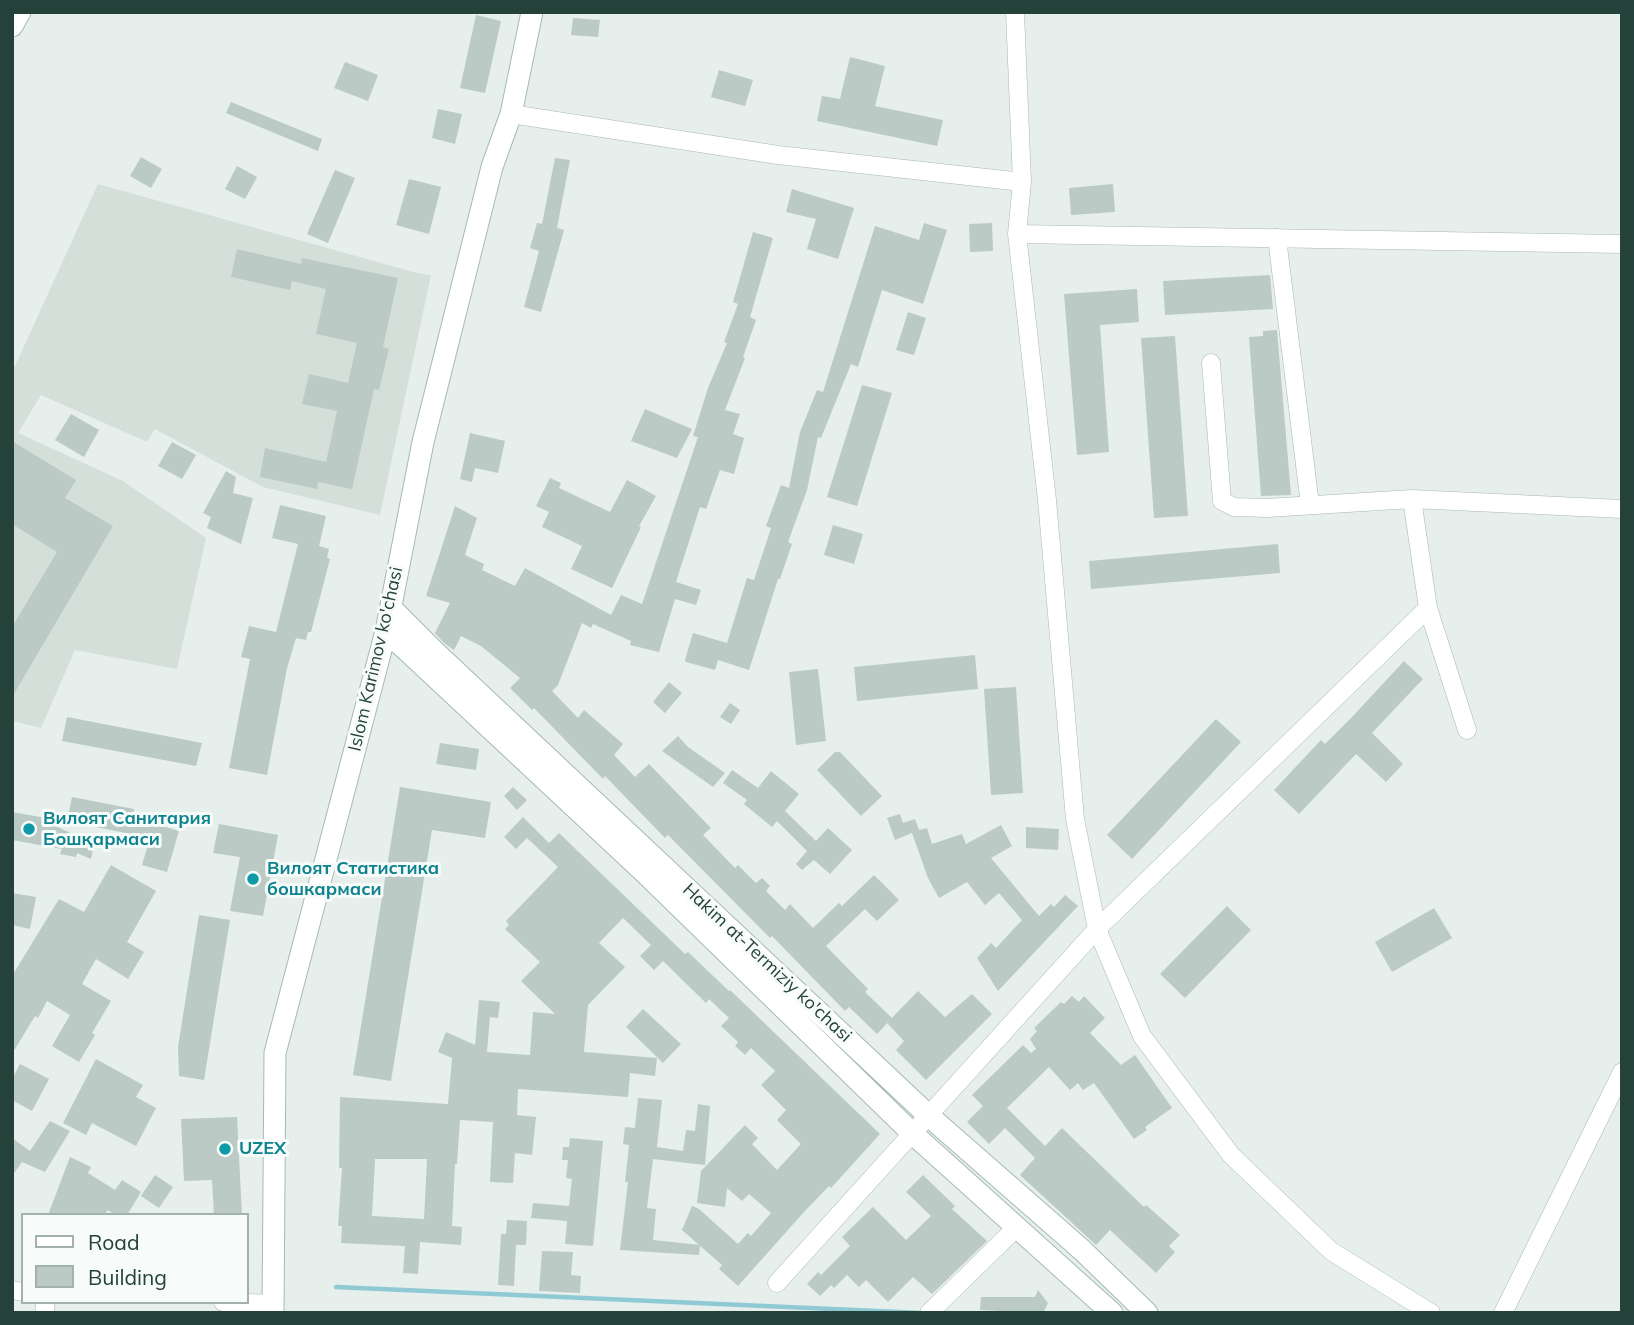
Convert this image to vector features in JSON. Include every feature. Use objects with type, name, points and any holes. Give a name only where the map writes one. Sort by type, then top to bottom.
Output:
[{"type":"main road","points":[[12,26],[19,12]]},
{"type":"main road","name":"Islom Karimov ko'chasi","points":[[273,1308],[275,1053],[386,631],[423,442],[492,167],[511,114],[531,12]]},
{"type":"main road","name":"Hakim at-Termiziy ko'chasi","points":[[391,608],[929,1116],[1082,1251],[1147,1313]]},
{"type":"main road","name":"Hakim at-Termiziy ko'chasi","points":[[386,631],[644,873],[913,1134],[1112,1313]]},
{"type":"street","points":[[1015,12],[1022,182],[1017,234],[1047,500],[1075,820],[1097,929],[1142,1035],[1231,1155],[1331,1251],[1430,1313]]},
{"type":"street","points":[[511,114],[778,155],[1022,182]]},
{"type":"street","points":[[1017,234],[1622,244]]},
{"type":"street","points":[[1277,238],[1310,505]]},
{"type":"street","points":[[1212,363],[1222,501],[1234,507],[1267,508],[1412,499],[1622,509]]},
{"type":"street","points":[[1412,499],[1428,608],[1467,730]]},
{"type":"street","points":[[777,1283],[1097,929],[1428,608]]},
{"type":"street","points":[[1503,1313],[1622,1072]]},
{"type":"street","points":[[933,1308],[1016,1228]]},
{"type":"street","points":[[240,1304],[273,1308]]},
{"type":"shaded area","points":[[98,184],[431,275],[380,515],[263,487],[155,429],[147,442],[41,395],[18,433],[123,481],[206,538],[177,669],[75,650],[41,728],[12,721],[12,365],[15,366]]},
{"type":"building","points":[[476,15],[501,21],[485,93],[460,88]]},
{"type":"building","points":[[573,18],[600,20],[598,37],[571,35]]},
{"type":"building","points":[[850,57],[885,66],[875,106],[943,120],[937,146],[817,121],[822,96],[840,99]]},
{"type":"building","points":[[345,62],[378,75],[368,101],[334,88]]},
{"type":"building","points":[[719,70],[753,80],[745,106],[711,97]]},
{"type":"building","points":[[231,102],[322,139],[318,151],[226,113]]},
{"type":"building","points":[[438,109],[462,114],[455,144],[432,138]]},
{"type":"building","points":[[141,157],[162,169],[151,188],[130,176]]},
{"type":"building","points":[[555,158],[570,160],[557,228],[564,230],[541,312],[524,307],[539,251],[530,248],[537,223],[542,224]]},
{"type":"building","points":[[237,166],[257,177],[245,199],[225,189]]},
{"type":"building","points":[[335,170],[355,178],[328,243],[307,234]]},
{"type":"building","points":[[409,179],[441,187],[429,234],[396,225]]},
{"type":"building","points":[[1113,184],[1115,212],[1071,215],[1069,188]]},
{"type":"building","points":[[792,189],[854,208],[838,259],[807,249],[816,219],[786,212]]},
{"type":"building","points":[[924,223],[947,230],[923,304],[882,290],[858,367],[851,364],[821,438],[818,437],[807,490],[788,542],[792,544],[749,670],[718,660],[715,670],[686,662],[693,633],[727,643],[747,578],[754,580],[771,528],[766,526],[781,485],[789,488],[800,432],[817,390],[823,392],[875,226],[919,240]]},
{"type":"building","points":[[992,223],[993,251],[970,252],[969,224]]},
{"type":"building","points":[[753,232],[773,238],[750,317],[756,320],[725,410],[740,414],[733,434],[744,438],[734,474],[720,470],[706,509],[700,507],[676,582],[701,590],[696,605],[675,599],[659,652],[630,645],[631,641],[593,624],[591,628],[582,623],[558,685],[552,691],[578,718],[584,710],[623,744],[614,755],[635,777],[649,764],[711,828],[703,835],[735,868],[738,865],[756,883],[762,878],[770,886],[766,891],[785,910],[790,904],[813,928],[839,903],[842,906],[874,875],[899,900],[877,921],[865,909],[826,946],[868,989],[865,992],[892,1018],[877,1034],[849,1007],[845,1011],[668,835],[665,838],[605,776],[603,779],[534,708],[532,710],[510,688],[520,678],[481,646],[461,636],[454,650],[444,643],[435,633],[450,603],[426,596],[455,506],[477,518],[465,555],[484,564],[482,570],[515,586],[525,568],[611,615],[621,595],[642,604],[698,437],[693,436],[708,388],[727,343],[724,342],[738,304],[733,302]]},
{"type":"building","points":[[237,249],[301,264],[302,258],[398,278],[383,347],[389,349],[379,390],[374,389],[352,489],[318,482],[317,489],[260,477],[265,448],[326,462],[337,411],[302,404],[309,374],[348,383],[357,343],[316,334],[326,289],[292,281],[290,290],[231,277]]},
{"type":"building","points":[[1270,275],[1273,309],[1165,315],[1163,281]]},
{"type":"building","points":[[1137,289],[1139,322],[1100,325],[1109,452],[1077,455],[1064,294]]},
{"type":"building","points":[[908,312],[926,318],[914,355],[896,350]]},
{"type":"building","points":[[1277,330],[1291,495],[1261,496],[1249,337],[1263,336],[1263,331]]},
{"type":"building","points":[[1175,336],[1188,516],[1154,518],[1141,338]]},
{"type":"building","points":[[862,385],[892,393],[857,506],[827,497]]},
{"type":"building","points":[[645,409],[692,429],[677,458],[631,441]]},
{"type":"building","points":[[71,414],[99,430],[84,457],[55,440]]},
{"type":"building","points":[[470,433],[505,441],[498,473],[475,468],[472,482],[460,479]]},
{"type":"building","points":[[12,441],[76,480],[65,498],[113,526],[12,697],[12,627],[57,552],[12,524]]},
{"type":"building","points":[[172,442],[196,455],[182,479],[158,466]]},
{"type":"building","points":[[226,471],[236,477],[233,493],[253,498],[241,544],[207,528],[211,517],[203,513]]},
{"type":"building","points":[[550,478],[561,483],[559,488],[610,512],[627,480],[656,496],[639,526],[641,527],[612,588],[571,569],[582,546],[542,527],[549,512],[536,506]]},
{"type":"building","points":[[280,505],[326,516],[319,546],[329,549],[327,558],[330,559],[311,632],[308,632],[306,640],[296,638],[287,668],[267,775],[229,768],[250,659],[241,657],[249,626],[276,632],[298,544],[272,538]]},
{"type":"building","points":[[833,525],[863,534],[854,564],[824,555]]},
{"type":"building","points":[[1278,544],[1280,573],[1091,589],[1089,561]]},
{"type":"building","points":[[975,655],[978,689],[857,701],[854,667]]},
{"type":"building","points":[[1404,661],[1423,679],[1372,733],[1403,764],[1386,782],[1356,754],[1299,814],[1274,790],[1321,740],[1325,744]]},
{"type":"building","points":[[818,669],[826,741],[796,745],[789,672]]},
{"type":"building","points":[[669,682],[682,693],[665,713],[653,702]]},
{"type":"building","points":[[1016,687],[1023,793],[991,795],[984,689]]},
{"type":"building","points":[[730,703],[740,710],[731,724],[720,717]]},
{"type":"building","points":[[67,717],[202,743],[196,766],[62,741]]},
{"type":"building","points":[[1216,719],[1241,742],[1132,859],[1107,835]]},
{"type":"building","points":[[678,736],[688,747],[725,773],[713,787],[662,751]]},
{"type":"building","points":[[440,743],[479,749],[476,770],[436,764]]},
{"type":"building","points":[[835,752],[840,752],[882,796],[861,816],[817,770]]},
{"type":"building","points":[[732,770],[758,788],[771,771],[799,794],[785,811],[816,841],[828,828],[852,850],[830,874],[814,860],[802,870],[796,864],[807,851],[777,821],[772,827],[744,804],[747,800],[723,783]]},
{"type":"building","points":[[400,787],[491,802],[485,838],[432,830],[391,1081],[353,1075]]},
{"type":"building","points":[[513,787],[527,800],[517,810],[504,796]]},
{"type":"building","points":[[72,797],[134,809],[133,817],[179,831],[167,872],[142,865],[150,838],[67,821]]},
{"type":"building","points":[[12,812],[46,818],[45,821],[94,844],[91,859],[77,853],[76,857],[60,854],[62,849],[12,840]]},
{"type":"building","points":[[900,814],[903,823],[915,819],[919,830],[927,828],[932,844],[962,834],[966,844],[1001,825],[1012,846],[991,858],[1039,916],[1051,904],[1054,907],[1065,895],[1078,906],[998,991],[977,958],[991,943],[996,948],[1022,920],[999,893],[985,905],[967,882],[939,898],[928,878],[912,833],[895,840],[887,818]]},
{"type":"building","points":[[523,817],[549,843],[559,833],[685,954],[688,952],[730,990],[880,1134],[831,1188],[829,1186],[804,1212],[738,1286],[719,1269],[722,1265],[682,1230],[692,1206],[699,1209],[738,1244],[748,1233],[751,1236],[771,1213],[749,1194],[742,1201],[727,1188],[725,1207],[697,1203],[701,1171],[745,1125],[758,1138],[752,1144],[777,1170],[801,1144],[777,1120],[786,1110],[761,1085],[775,1071],[751,1048],[745,1055],[735,1046],[738,1042],[721,1026],[729,1018],[709,999],[706,1003],[663,961],[654,970],[640,956],[651,945],[623,918],[599,943],[625,967],[588,1005],[584,1052],[657,1058],[655,1076],[630,1073],[628,1097],[518,1089],[517,1115],[536,1117],[532,1155],[515,1153],[513,1183],[490,1182],[493,1122],[460,1120],[452,1226],[462,1227],[461,1245],[420,1242],[418,1274],[403,1273],[405,1246],[341,1243],[342,1226],[338,1226],[342,1168],[339,1168],[340,1097],[448,1104],[452,1058],[438,1052],[446,1032],[475,1045],[479,1000],[500,1002],[498,1018],[490,1017],[487,1052],[530,1055],[533,1012],[555,1014],[521,981],[540,962],[505,929],[509,925],[506,921],[558,867],[527,838],[516,849],[504,837]],"holes":[[[375,1159],[427,1159],[424,1219],[372,1216]]]},
{"type":"building","name":"Вилоят Статистика бошкармаси","points":[[219,824],[278,835],[263,916],[230,911],[240,857],[213,853]]},
{"type":"building","points":[[1026,827],[1059,829],[1058,850],[1026,848]]},
{"type":"building","points":[[111,865],[156,891],[127,942],[144,952],[128,979],[96,959],[82,984],[111,1001],[79,1062],[52,1046],[70,1015],[47,1001],[12,1054],[12,976],[59,899],[84,912]]},
{"type":"building","points":[[12,893],[36,897],[30,929],[12,925]]},
{"type":"building","points":[[1227,906],[1251,930],[1185,998],[1160,974]]},
{"type":"building","points":[[1434,908],[1452,938],[1392,972],[1375,942]]},
{"type":"building","points":[[199,915],[230,920],[204,1080],[179,1076],[178,1047]]},
{"type":"building","points":[[918,991],[945,1017],[972,994],[992,1014],[926,1080],[896,1050],[904,1041],[887,1023]]},
{"type":"building","points":[[1072,996],[1079,1002],[1084,996],[1105,1018],[1090,1033],[1121,1065],[1135,1055],[1172,1108],[1145,1127],[1147,1130],[1134,1139],[1094,1083],[1083,1090],[1078,1083],[1070,1090],[1049,1067],[1007,1108],[1045,1146],[1062,1128],[1144,1207],[1146,1205],[1180,1235],[1169,1246],[1175,1252],[1156,1273],[1110,1230],[1096,1245],[1020,1175],[1035,1158],[1005,1128],[989,1144],[967,1122],[983,1106],[972,1095],[1023,1045],[1031,1053],[1036,1049],[1030,1039],[1037,1031],[1034,1028],[1061,1002],[1064,1004]]},
{"type":"building","points":[[643,1009],[681,1044],[663,1063],[626,1027]]},
{"type":"building","points":[[96,1059],[143,1085],[136,1097],[156,1108],[136,1146],[92,1123],[86,1135],[63,1123]]},
{"type":"building","points":[[20,1064],[49,1079],[32,1111],[12,1100],[12,1079]]},
{"type":"building","points":[[638,1098],[662,1100],[657,1147],[683,1151],[686,1130],[695,1131],[698,1104],[710,1106],[705,1165],[653,1159],[647,1208],[656,1209],[653,1240],[700,1245],[699,1255],[620,1250],[628,1182],[625,1182],[629,1145],[623,1144],[625,1127],[635,1128]]},
{"type":"building","points":[[237,1117],[242,1213],[214,1213],[212,1180],[184,1181],[181,1119]]},
{"type":"building","points":[[50,1121],[70,1131],[45,1172],[22,1162],[12,1176],[12,1138],[30,1151]]},
{"type":"building","points":[[570,1138],[603,1141],[593,1246],[565,1244],[567,1221],[531,1218],[533,1203],[569,1206],[572,1179],[566,1178],[568,1160],[562,1160],[563,1147],[569,1147]]},
{"type":"building","points":[[70,1157],[91,1167],[88,1173],[115,1190],[122,1180],[141,1192],[128,1213],[112,1213],[108,1210],[106,1213],[49,1213]]},
{"type":"building","points":[[155,1175],[173,1187],[159,1208],[141,1196]]},
{"type":"building","points":[[923,1175],[955,1206],[952,1209],[987,1241],[932,1294],[913,1277],[888,1302],[866,1280],[859,1287],[847,1275],[834,1288],[831,1285],[820,1296],[807,1284],[818,1272],[821,1275],[850,1246],[842,1237],[873,1207],[906,1240],[931,1216],[906,1192]]},
{"type":"building","points":[[507,1220],[527,1221],[526,1245],[516,1245],[514,1286],[498,1285],[501,1234],[506,1234]]},
{"type":"building","points":[[542,1251],[573,1252],[571,1275],[581,1276],[580,1293],[539,1291]]},
{"type":"building","points":[[1038,1290],[1048,1303],[1043,1313],[980,1310],[981,1297],[1035,1297]]},
{"type":"waterway","points":[[336,1287],[922,1313]]},
{"type":"place","name":"Вилоят Санитария Бошқармаси","points":[[29,829]]},
{"type":"place","name":"Вилоят Статистика бошкармаси","points":[[253,879]]},
{"type":"place","name":"UZEX","points":[[225,1149]]}]
